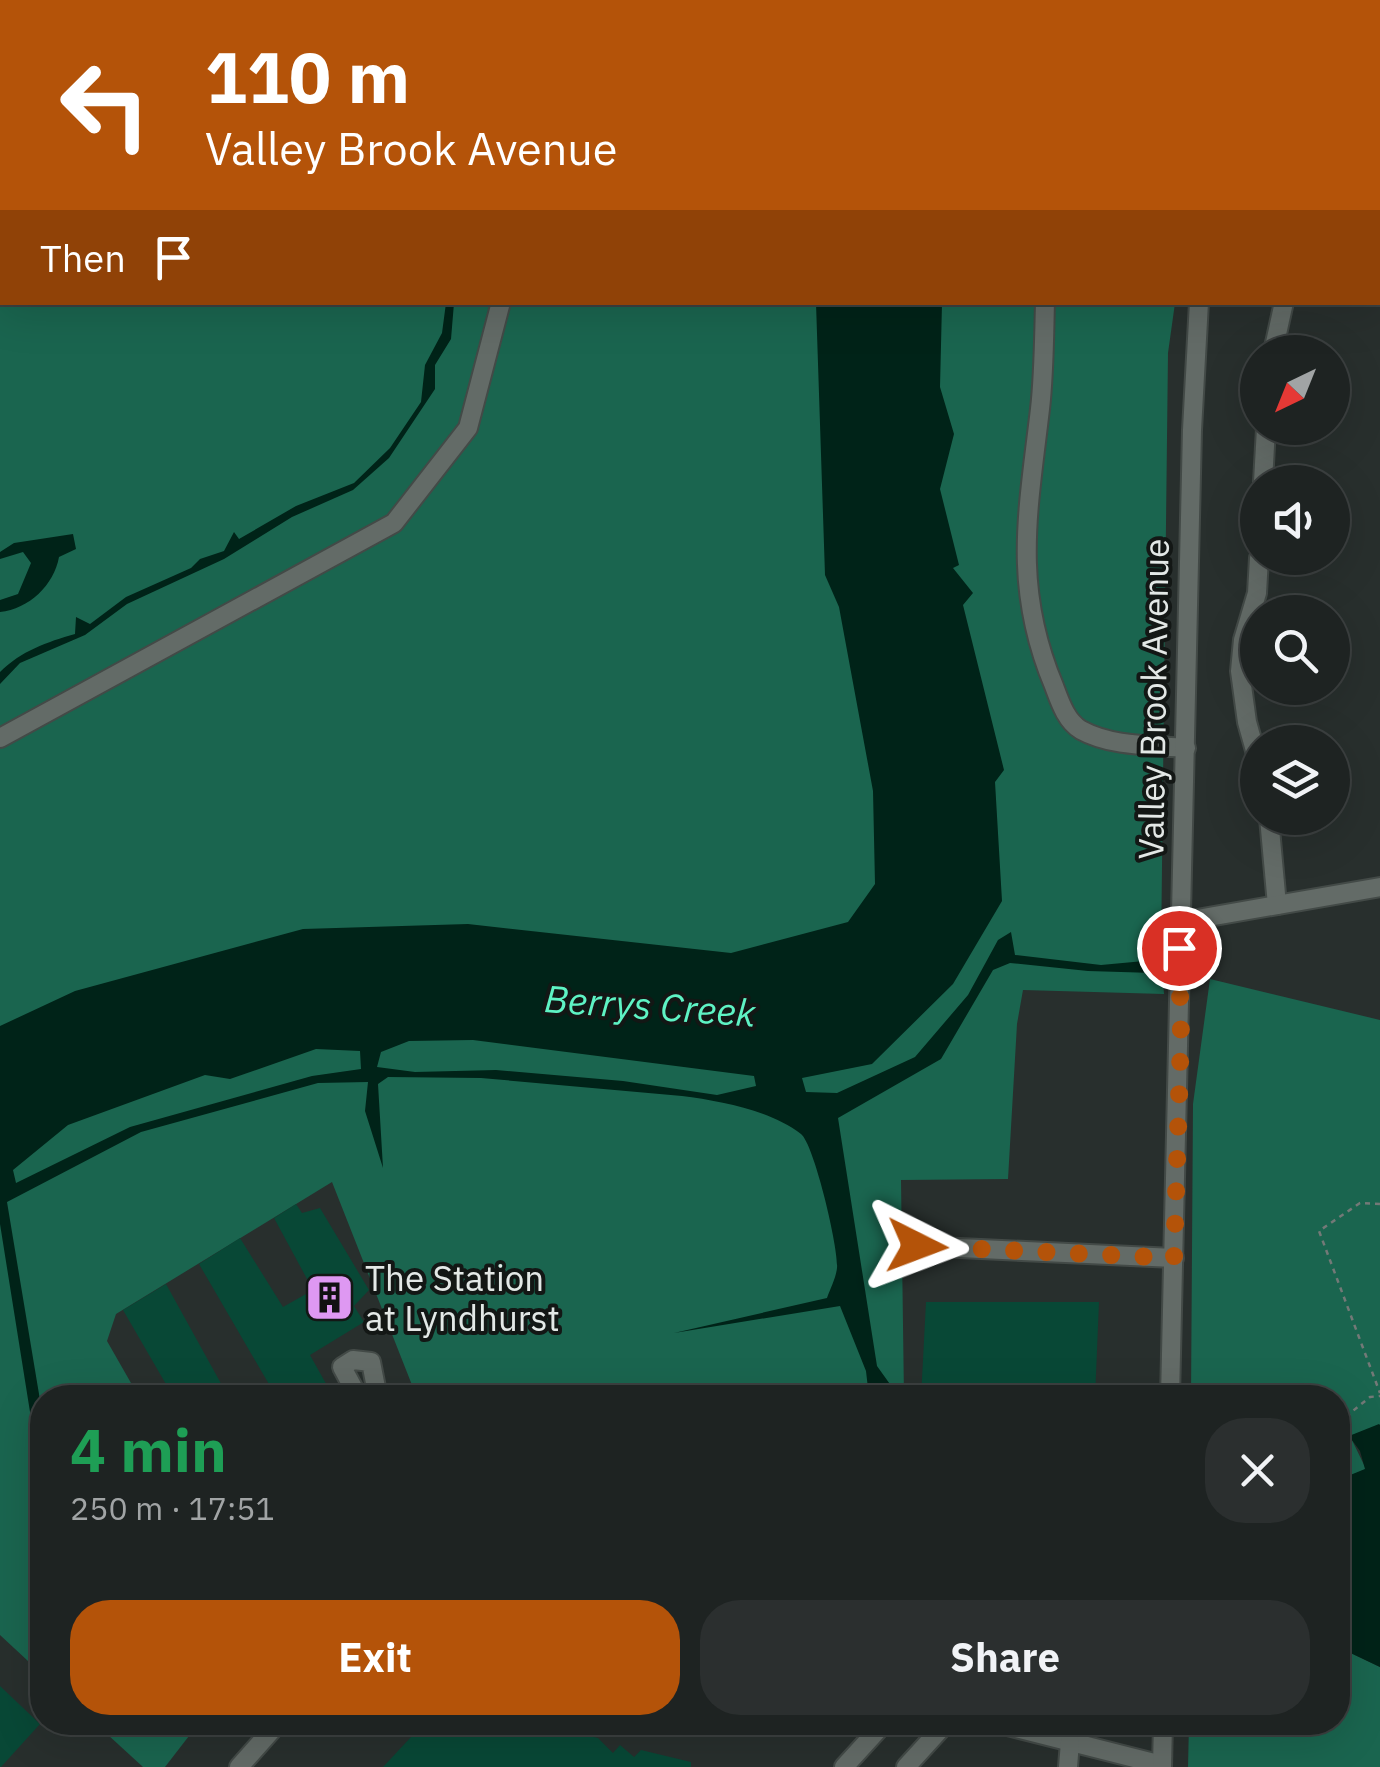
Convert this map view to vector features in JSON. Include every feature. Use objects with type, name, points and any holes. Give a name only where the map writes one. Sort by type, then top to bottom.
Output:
[{"type":"street","points":[[0,738],[394,522],[468,428],[500,305]]},
{"type":"street","points":[[1046,305],[1040,405],[1026,505],[1026,584],[1044,663],[1066,714],[1080,729],[1116,742],[1186,748]]},
{"type":"street","name":"Valley Brook Avenue","points":[[1170,1385],[1192,430],[1199,305]]},
{"type":"street","points":[[1277,335],[1283,305]]},
{"type":"street","points":[[1247,725],[1240,672],[1258,575]]},
{"type":"street","points":[[1271,835],[1277,905]]},
{"type":"street","points":[[1180,922],[1380,887]]},
{"type":"street","points":[[917,1246],[1174,1258]]},
{"type":"street","points":[[244,1765],[269,1735]]},
{"type":"street","points":[[844,1767],[873,1735]]},
{"type":"street","points":[[906,1767],[934,1735]]},
{"type":"street","points":[[1043,1735],[1162,1766],[1163,1735]]},
{"type":"street","points":[[1068,1767],[1070,1742]]},
{"type":"path","points":[[1350,1413],[1380,1394],[1319,1231],[1360,1203],[1380,1204]]},
{"type":"green space","points":[[0,305],[1175,305],[1168,353],[1161,953],[1164,994],[1023,990],[1017,1024],[1008,1179],[901,1180],[904,1385],[412,1385],[332,1182],[116,1314],[107,1341],[132,1385],[30,1385],[30,1663],[0,1635]]},
{"type":"green space","points":[[1210,979],[1380,1020],[1380,1425],[1350,1436],[1350,1385],[1191,1385],[1193,1104]]},
{"type":"green space","points":[[1350,1436],[1366,1469],[1350,1476]]},
{"type":"green space","points":[[1350,1653],[1380,1667],[1380,1767],[1188,1767],[1189,1735],[1350,1735]]},
{"type":"green space","points":[[108,1735],[190,1735],[165,1767],[143,1767]]},
{"type":"water","points":[[446,305],[454,305],[451,339],[435,365],[435,389],[389,458],[353,490],[292,517],[224,559],[127,604],[85,635],[20,663],[0,684],[0,672],[17,658],[75,634],[76,617],[90,624],[126,597],[224,551],[234,532],[239,539],[296,506],[354,483],[390,448],[421,402],[425,365],[442,333]]},
{"type":"water","name":"Berrys Creek","points":[[816,305],[942,305],[940,387],[954,434],[940,489],[959,565],[953,568],[973,593],[963,605],[1004,770],[995,782],[1002,901],[953,984],[872,1064],[802,1078],[806,1092],[837,1093],[915,1057],[968,995],[998,940],[1011,932],[1015,955],[1101,965],[1155,960],[1154,973],[1010,963],[993,970],[941,1059],[838,1118],[877,1366],[891,1385],[868,1385],[866,1371],[840,1306],[674,1333],[827,1298],[837,1268],[830,1220],[806,1142],[788,1126],[744,1108],[682,1096],[481,1078],[388,1077],[378,1084],[383,1168],[365,1111],[368,1082],[318,1083],[141,1132],[7,1202],[38,1385],[30,1385],[30,1412],[0,1224],[0,1026],[75,991],[303,929],[468,924],[731,953],[848,922],[875,884],[873,791],[839,607],[825,575]],"holes":[[[473,1040],[754,1076],[756,1086],[717,1095],[623,1081],[496,1070],[415,1072],[377,1067],[381,1052],[409,1041]],[[316,1049],[360,1051],[361,1069],[312,1076],[130,1127],[16,1183],[13,1170],[68,1125],[205,1075],[230,1079]]]},
{"type":"water","points":[[73,534],[76,549],[59,557],[46,586],[30,601],[0,612],[0,600],[18,594],[31,563],[23,552],[0,559],[0,552],[14,543]]},
{"type":"water","points":[[1380,1425],[1380,1667],[1350,1653],[1350,1475],[1365,1469],[1350,1436]]},
{"type":"building","name":"The Station at Lyndhurst","points":[[296,1204],[302,1213],[320,1208],[369,1290],[354,1306],[364,1322],[310,1355],[327,1385],[269,1385],[199,1264],[240,1238],[283,1307],[313,1290],[274,1218]]},
{"type":"building","points":[[166,1284],[222,1385],[166,1385],[123,1310]]},
{"type":"building","points":[[926,1302],[1099,1302],[1096,1385],[922,1385]]},
{"type":"building","points":[[0,1686],[30,1714],[30,1735],[0,1767]]},
{"type":"building","points":[[413,1735],[585,1735],[598,1738],[613,1753],[620,1745],[634,1757],[641,1750],[691,1762],[691,1767],[383,1767]]},
{"type":"place","name":"The Station at Lyndhurst","points":[[330,1298]]},
{"type":"route","points":[[917,1246],[1174,1258],[1181,1036],[1179,948]]}]
